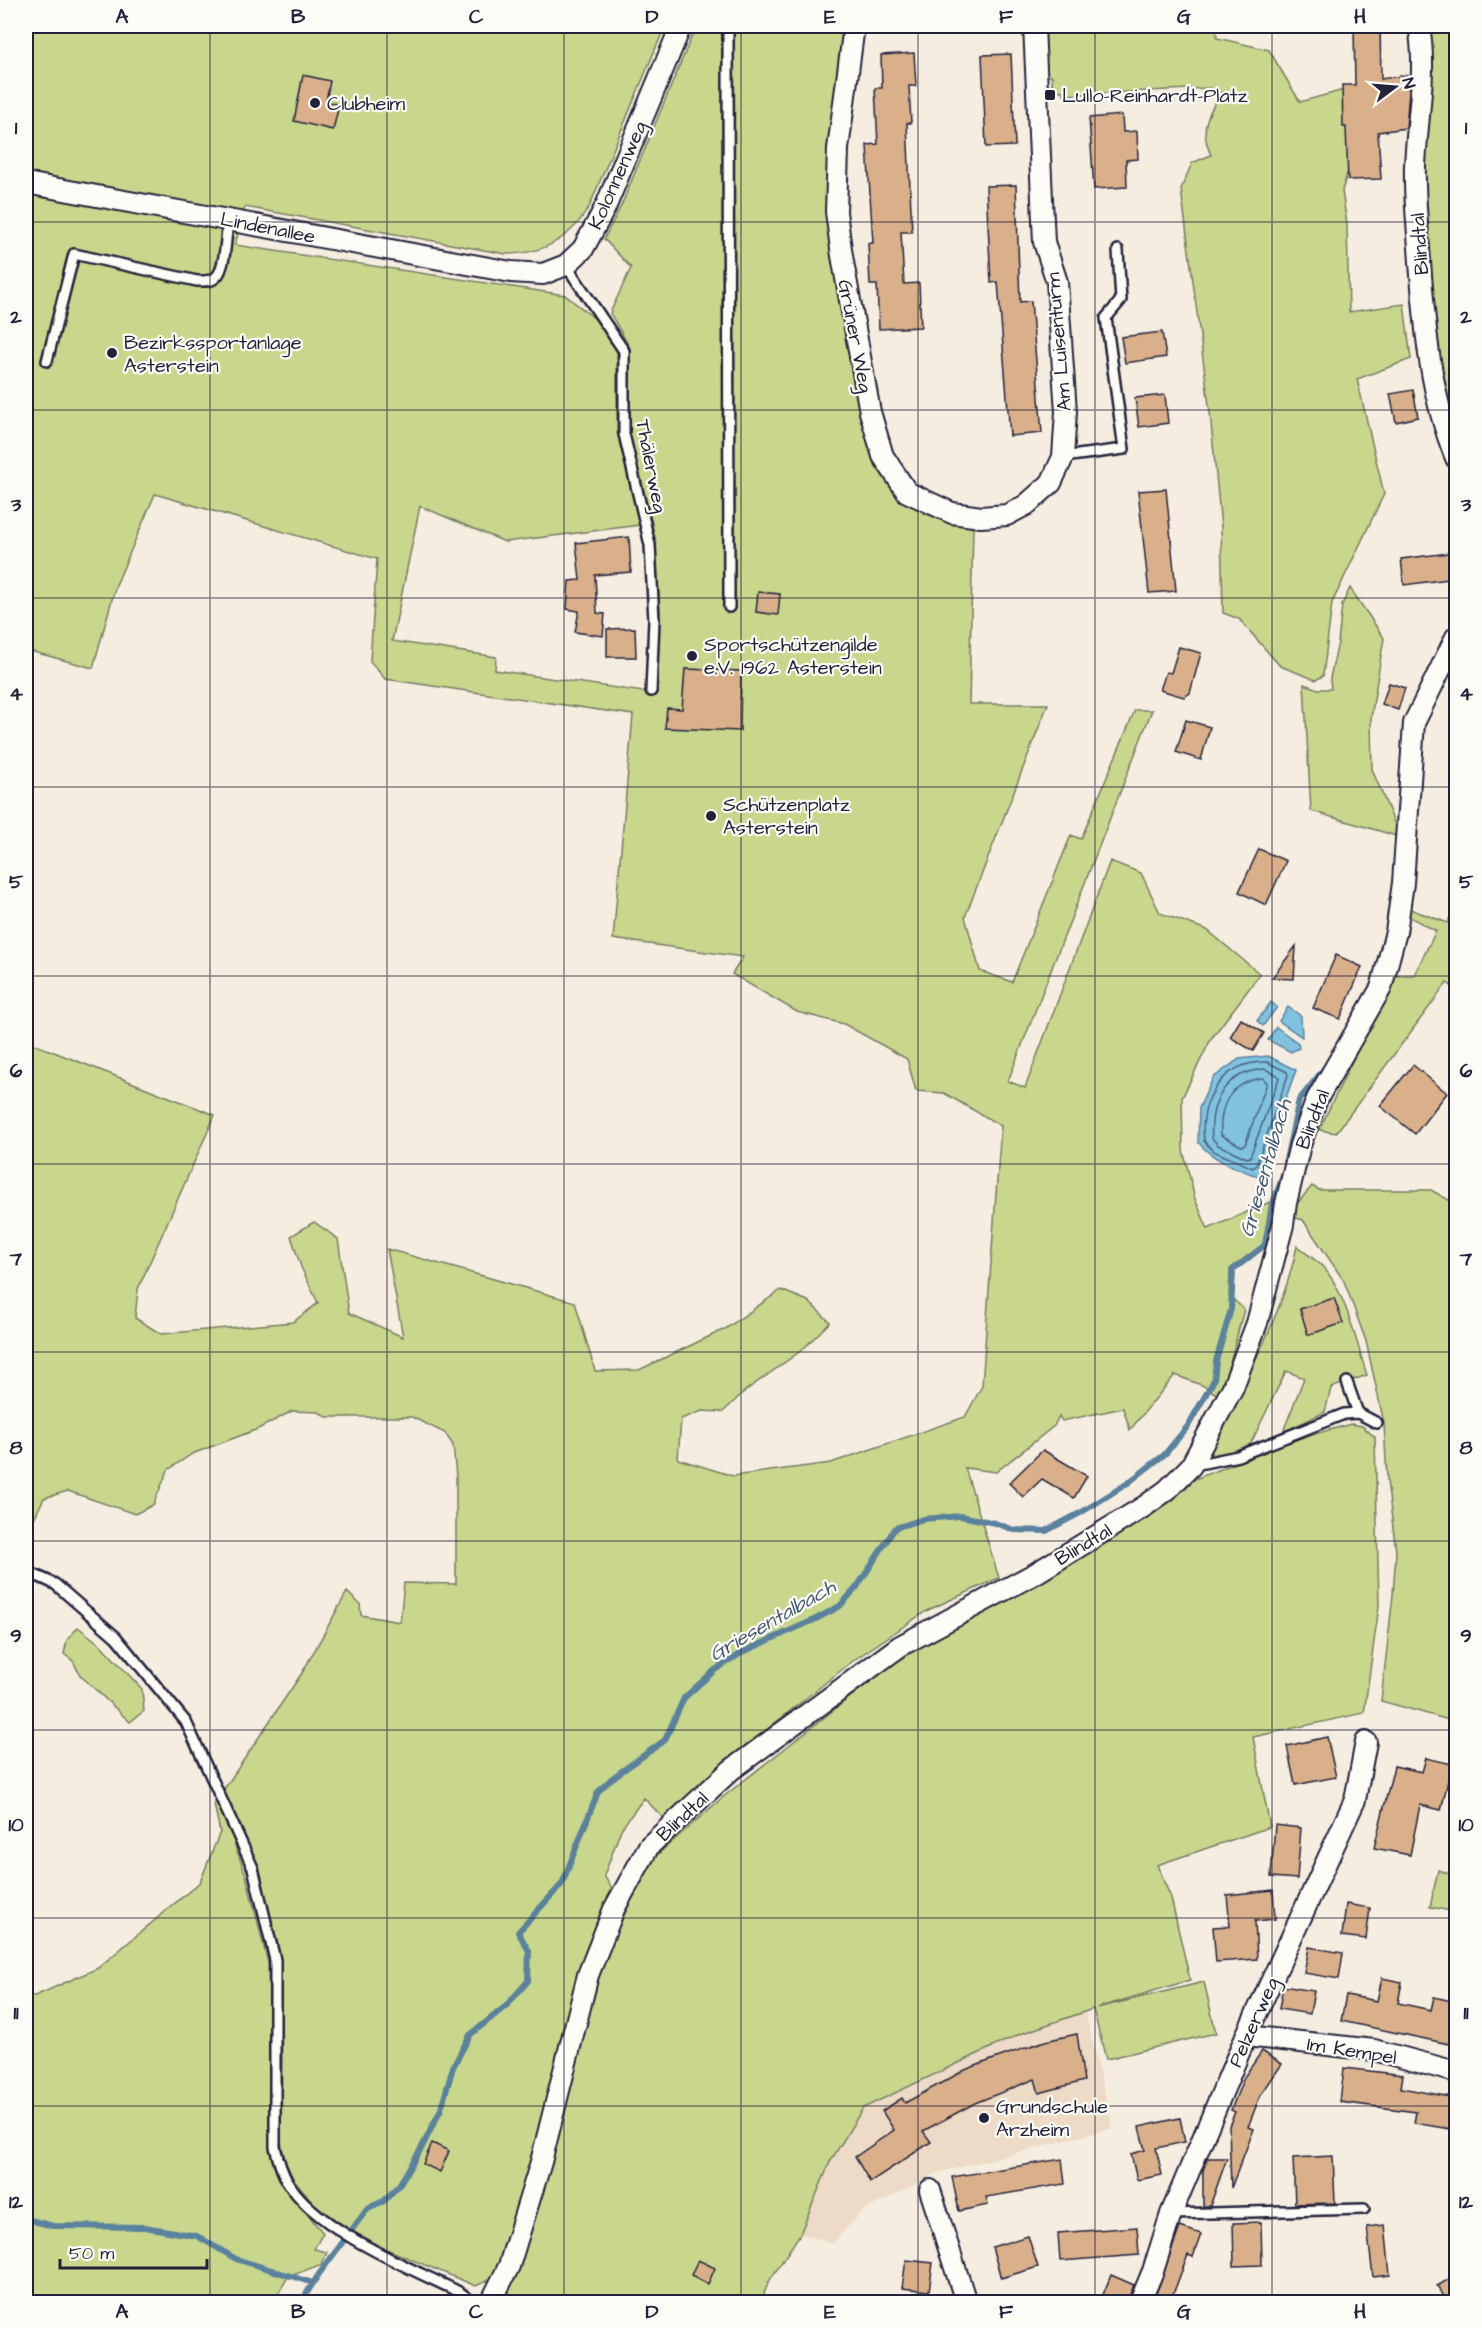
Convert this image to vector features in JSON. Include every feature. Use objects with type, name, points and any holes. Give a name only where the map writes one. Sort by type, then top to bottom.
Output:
[{"type":"street","name":"Kolonnenweg","points":[[566,265],[583,249],[605,208],[681,26]]},
{"type":"street","name":"Grüner Weg","points":[[854,26],[838,149],[836,212],[870,412],[883,456],[907,492],[952,513],[981,517],[1007,515],[1042,493]]},
{"type":"street","name":"Am Luisenturm","points":[[1034,26],[1044,242],[1057,282],[1066,412],[1063,457],[1056,474],[1042,493]]},
{"type":"street","name":"Blindtal","points":[[1419,26],[1423,47],[1415,168],[1422,292],[1429,358],[1437,400],[1456,458]]},
{"type":"street","name":"Lindenallee","points":[[26,183],[511,272],[543,274],[566,265]]},
{"type":"street","name":"Blindtal","points":[[491,2302],[509,2266],[541,2162],[588,1975],[614,1909],[649,1846],[731,1770],[900,1646],[1036,1572],[1145,1506],[1167,1490],[1191,1466],[1233,1387],[1257,1323],[1283,1225],[1300,1146],[1317,1099],[1381,988],[1396,932],[1403,884],[1414,723],[1456,637]]},
{"type":"street","name":"Pelzerweg","points":[[1140,2302],[1153,2271],[1171,2214],[1246,2036],[1355,1800],[1366,1742]]},
{"type":"street","name":"Im Kempel","points":[[1246,2036],[1374,2050],[1456,2072]]},
{"type":"street","points":[[930,2190],[966,2302]]},
{"type":"lane","points":[[726,26],[728,39],[729,607]]},
{"type":"lane","points":[[47,361],[75,254],[197,281],[207,281],[215,279],[221,271],[228,219]]},
{"type":"lane","points":[[1063,457],[1124,449],[1106,318],[1121,300],[1118,250]]},
{"type":"lane","name":"Thälerweg","points":[[566,265],[624,351],[624,434],[650,545],[654,620],[651,692]]},
{"type":"lane","points":[[1347,1382],[1358,1413]]},
{"type":"lane","points":[[1191,1466],[1238,1456],[1344,1414],[1358,1413],[1377,1423]]},
{"type":"lane","points":[[26,1571],[55,1584],[116,1637],[186,1722],[253,1868],[275,1960],[275,2147],[280,2168],[288,2184],[306,2203],[354,2240],[459,2292],[473,2302]]},
{"type":"lane","points":[[1171,2214],[1364,2209]]},
{"type":"shaded area","name":"Grundschule Arzheim","points":[[1085,2011],[1113,2128],[938,2173],[863,2211],[833,2243],[800,2234],[830,2162],[863,2108],[1020,2034]]},
{"type":"green space","points":[[26,26],[665,26],[590,205],[575,227],[556,242],[533,251],[506,254],[245,207],[235,245],[565,295],[599,322],[617,350],[617,432],[640,525],[505,542],[420,506],[392,641],[496,657],[495,670],[657,694],[660,612],[655,544],[629,431],[630,348],[610,313],[631,268],[604,239],[621,206],[696,26],[846,26],[829,148],[826,189],[832,255],[860,407],[910,503],[926,514],[973,527],[969,704],[1048,704],[965,917],[980,971],[1012,982],[1071,835],[1081,839],[1135,710],[1152,710],[1008,1081],[1025,1088],[1110,861],[1141,873],[1160,913],[1207,930],[1260,974],[1211,1039],[1182,1098],[1183,1150],[1195,1199],[1208,1229],[1270,1202],[1263,1244],[1230,1269],[1229,1296],[1244,1309],[1221,1397],[1204,1386],[1175,1375],[1130,1430],[1123,1408],[1062,1421],[1059,1416],[1054,1426],[996,1472],[965,1468],[999,1578],[928,1610],[854,1660],[741,1750],[696,1794],[665,1820],[644,1798],[621,1829],[604,1876],[614,1891],[531,2179],[498,2272],[489,2280],[476,2286],[362,2239],[314,2204],[293,2178],[285,2162],[281,2141],[282,2056],[278,1945],[257,1866],[241,1827],[235,1846],[246,1875],[268,1963],[272,2148],[285,2184],[323,2233],[314,2249],[327,2252],[322,2264],[288,2277],[273,2302],[26,2302],[26,1995],[35,1996],[98,1968],[200,1882],[220,1832],[214,1804],[302,1673],[347,1592],[360,1604],[361,1615],[400,1622],[404,1583],[456,1584],[456,1476],[453,1445],[445,1433],[412,1417],[327,1417],[319,1412],[292,1411],[258,1429],[192,1454],[168,1470],[153,1505],[135,1514],[68,1491],[44,1498],[26,1535],[26,1056],[31,1043],[215,1115],[138,1289],[135,1318],[161,1334],[293,1322],[318,1303],[301,1267],[291,1236],[314,1222],[338,1239],[349,1313],[403,1337],[387,1249],[575,1302],[595,1371],[639,1370],[725,1329],[781,1290],[808,1301],[830,1322],[802,1350],[745,1391],[723,1412],[702,1411],[681,1419],[678,1459],[733,1476],[831,1463],[965,1417],[982,1386],[1001,1126],[944,1093],[916,1091],[907,1059],[844,1024],[797,1012],[732,974],[743,957],[613,939],[633,715],[385,679],[370,661],[377,559],[155,494],[116,585],[93,668],[26,650]]},
{"type":"green space","points":[[1044,26],[1216,26],[1217,38],[1269,50],[1300,102],[1344,90],[1360,129],[1342,191],[1347,224],[1349,312],[1404,304],[1411,359],[1357,379],[1384,494],[1332,603],[1323,676],[1316,680],[1280,666],[1239,619],[1223,613],[1221,527],[1210,413],[1181,189],[1192,163],[1211,155],[1207,146],[1206,122],[1222,92],[1205,98],[1210,88],[1064,95],[1064,91],[1052,90],[1052,76],[1047,76]]},
{"type":"green space","points":[[1431,26],[1456,26],[1456,434],[1444,407],[1430,298],[1421,146],[1430,106],[1432,78],[1426,71]]},
{"type":"green space","points":[[1350,588],[1384,638],[1371,718],[1372,769],[1400,837],[1311,811],[1304,684],[1318,689],[1331,689],[1330,678],[1338,643],[1342,605]]},
{"type":"green space","points":[[1456,898],[1456,989],[1447,983],[1336,1133],[1319,1130],[1393,976],[1414,975],[1436,931],[1408,916],[1407,908],[1448,923]]},
{"type":"green space","points":[[1312,1186],[1319,1190],[1431,1190],[1456,1204],[1456,1722],[1381,1701],[1396,1551],[1387,1480],[1384,1423],[1366,1341],[1344,1281],[1303,1220],[1293,1217],[1295,1206]]},
{"type":"green space","points":[[1297,1246],[1323,1267],[1338,1289],[1350,1318],[1367,1375],[1331,1388],[1325,1412],[1283,1432],[1304,1378],[1286,1371],[1250,1445],[1236,1451],[1206,1457],[1271,1327],[1290,1274]]},
{"type":"green space","points":[[1351,1424],[1362,1426],[1375,1437],[1379,1606],[1364,1713],[1253,1737],[1270,1827],[1157,1865],[1171,1898],[1190,1980],[1097,2008],[1204,1982],[1216,2033],[1106,2059],[1093,2009],[1020,2034],[863,2108],[830,2162],[800,2234],[768,2283],[761,2302],[506,2302],[586,2004],[607,1951],[657,1855],[723,1797],[900,1658],[1040,1582],[1180,1493],[1195,1479],[1300,1438]]},
{"type":"green space","points":[[78,1627],[101,1645],[142,1689],[144,1711],[130,1722],[80,1675],[73,1661],[64,1654],[67,1640]]},
{"type":"green space","points":[[1456,1843],[1456,1912],[1430,1907],[1438,1870],[1449,1874]]},
{"type":"water","points":[[1271,1002],[1277,1007],[1263,1026],[1257,1021]]},
{"type":"water","points":[[1288,1007],[1301,1016],[1302,1037],[1279,1021]]},
{"type":"water","points":[[1276,1027],[1298,1043],[1299,1048],[1291,1052],[1268,1040]]},
{"type":"water","points":[[1268,1056],[1296,1070],[1264,1158],[1260,1177],[1218,1159],[1198,1142],[1199,1108],[1213,1078],[1239,1059]]},
{"type":"building","points":[[1354,26],[1380,26],[1381,79],[1407,75],[1409,91],[1406,128],[1378,132],[1381,179],[1348,180],[1342,85],[1355,85]]},
{"type":"building","points":[[914,53],[916,86],[909,86],[911,123],[907,123],[912,232],[901,232],[904,284],[919,283],[921,327],[879,329],[877,285],[870,285],[868,243],[873,243],[867,145],[878,144],[875,88],[882,88],[881,55]]},
{"type":"building","points":[[1011,54],[1015,146],[986,147],[982,55]]},
{"type":"building","name":"Clubheim","points":[[303,75],[330,81],[326,101],[339,105],[333,130],[294,121]]},
{"type":"building","points":[[1122,115],[1123,132],[1137,131],[1138,159],[1126,160],[1127,187],[1094,189],[1089,118]]},
{"type":"building","points":[[1016,185],[1020,302],[1031,301],[1042,433],[1010,436],[998,282],[991,283],[986,186]]},
{"type":"building","points":[[1162,332],[1166,357],[1125,363],[1121,337]]},
{"type":"building","points":[[1413,390],[1418,417],[1396,422],[1390,394]]},
{"type":"building","points":[[1165,395],[1168,423],[1139,427],[1135,398]]},
{"type":"building","points":[[1166,489],[1176,591],[1149,593],[1138,491]]},
{"type":"building","points":[[629,537],[631,572],[595,575],[597,613],[605,614],[603,636],[575,632],[579,611],[567,609],[569,581],[580,580],[576,543]]},
{"type":"building","points":[[1456,552],[1456,578],[1404,585],[1401,559]]},
{"type":"building","points":[[758,592],[780,594],[778,615],[756,612]]},
{"type":"building","points":[[635,628],[636,657],[607,657],[607,629]]},
{"type":"building","points":[[1179,647],[1201,653],[1190,693],[1184,697],[1160,690],[1166,672],[1171,673]]},
{"type":"building","points":[[685,669],[741,671],[740,731],[665,728],[667,708],[682,709]]},
{"type":"building","points":[[1389,683],[1405,688],[1398,710],[1382,704]]},
{"type":"building","points":[[1186,720],[1210,727],[1201,760],[1176,752]]},
{"type":"building","points":[[1259,849],[1286,861],[1266,905],[1239,892]]},
{"type":"building","points":[[1296,946],[1294,979],[1272,978]]},
{"type":"building","points":[[1336,955],[1362,967],[1340,1019],[1313,1008]]},
{"type":"building","points":[[1241,1019],[1264,1033],[1253,1051],[1230,1037]]},
{"type":"building","points":[[1413,1065],[1447,1093],[1415,1134],[1380,1106]]},
{"type":"building","points":[[1334,1298],[1343,1323],[1308,1335],[1300,1309]]},
{"type":"building","points":[[1043,1450],[1087,1476],[1074,1498],[1042,1479],[1023,1497],[1009,1483]]},
{"type":"building","points":[[1327,1737],[1336,1777],[1295,1785],[1287,1746]]},
{"type":"building","points":[[1426,1758],[1452,1764],[1441,1810],[1420,1805],[1410,1855],[1374,1848],[1394,1766],[1422,1772]]},
{"type":"building","points":[[1275,1825],[1301,1828],[1297,1879],[1271,1877]]},
{"type":"building","points":[[1273,1890],[1275,1919],[1255,1921],[1257,1959],[1216,1962],[1213,1927],[1230,1926],[1227,1895]]},
{"type":"building","points":[[1346,1904],[1370,1908],[1366,1939],[1342,1936]]},
{"type":"building","points":[[1309,1947],[1343,1953],[1339,1979],[1304,1973]]},
{"type":"building","points":[[1382,1978],[1402,1982],[1398,2003],[1431,2010],[1434,1997],[1456,2002],[1449,2044],[1341,2021],[1346,1995],[1377,2001]]},
{"type":"building","points":[[1283,1986],[1314,1991],[1310,2014],[1279,2009]]},
{"type":"building","points":[[1077,2034],[1084,2081],[1039,2093],[1035,2079],[975,2103],[923,2131],[931,2142],[870,2182],[855,2157],[894,2130],[882,2111],[902,2098],[905,2103],[965,2070],[1045,2041]]},
{"type":"building","points":[[1262,2051],[1282,2064],[1260,2096],[1248,2127],[1254,2129],[1231,2188],[1229,2126],[1235,2112],[1231,2110],[1244,2077]]},
{"type":"building","points":[[1344,2068],[1403,2075],[1401,2088],[1456,2098],[1456,2130],[1414,2123],[1416,2112],[1340,2102]]},
{"type":"building","points":[[1180,2118],[1185,2142],[1156,2148],[1162,2175],[1137,2180],[1131,2154],[1145,2150],[1139,2127]]},
{"type":"building","points":[[432,2143],[449,2151],[440,2172],[423,2164]]},
{"type":"building","points":[[1333,2156],[1335,2203],[1295,2204],[1293,2158]]},
{"type":"building","points":[[1208,2158],[1227,2158],[1210,2206],[1203,2206],[1203,2170]]},
{"type":"building","points":[[1062,2159],[1065,2184],[986,2197],[988,2205],[959,2211],[952,2177]]},
{"type":"building","points":[[1261,2222],[1262,2265],[1234,2266],[1233,2223]]},
{"type":"building","points":[[1385,2225],[1390,2275],[1373,2277],[1367,2227]]},
{"type":"building","points":[[1137,2227],[1139,2255],[1060,2261],[1058,2233]]},
{"type":"building","points":[[1180,2227],[1201,2234],[1193,2257],[1188,2255],[1170,2302],[1164,2302],[1154,2299]]},
{"type":"building","points":[[1028,2236],[1038,2267],[1001,2278],[992,2247]]},
{"type":"building","points":[[698,2260],[715,2268],[708,2284],[691,2275]]},
{"type":"building","points":[[906,2260],[933,2263],[929,2291],[902,2288]]},
{"type":"building","points":[[1111,2275],[1134,2285],[1127,2302],[1100,2302]]},
{"type":"building","points":[[1456,2275],[1456,2302],[1446,2302],[1437,2286]]},
{"type":"waterway","name":"Griesentalbach","points":[[1286,1160],[1299,1100],[1327,1065]]},
{"type":"waterway","name":"Griesentalbach","points":[[301,2302],[368,2208],[384,2201],[399,2185],[441,2109],[453,2067],[470,2035],[506,2006],[528,1981],[529,1951],[518,1932],[562,1884],[598,1792],[611,1779],[665,1740],[684,1698],[715,1670],[743,1652],[840,1606],[857,1587],[895,1528],[923,1519],[961,1516],[995,1523],[1014,1530],[1046,1531],[1128,1483],[1165,1454],[1188,1426],[1214,1380],[1216,1361],[1231,1309],[1233,1270],[1265,1245],[1274,1200],[1284,1173]]},
{"type":"waterway","points":[[26,2219],[53,2226],[145,2227],[197,2236],[236,2259],[313,2283]]},
{"type":"place","name":"Lullo-Reinhardt-Platz","points":[[1050,95]]},
{"type":"place","name":"Clubheim","points":[[315,103]]},
{"type":"place","name":"Bezirkssportanlage Asterstein","points":[[112,353]]},
{"type":"place","name":"Sportschützengilde e.V. 1962 Asterstein","points":[[692,656]]},
{"type":"place","name":"Schützenplatz Asterstein","points":[[711,816]]},
{"type":"place","name":"Grundschule Arzheim","points":[[984,2118]]}]
